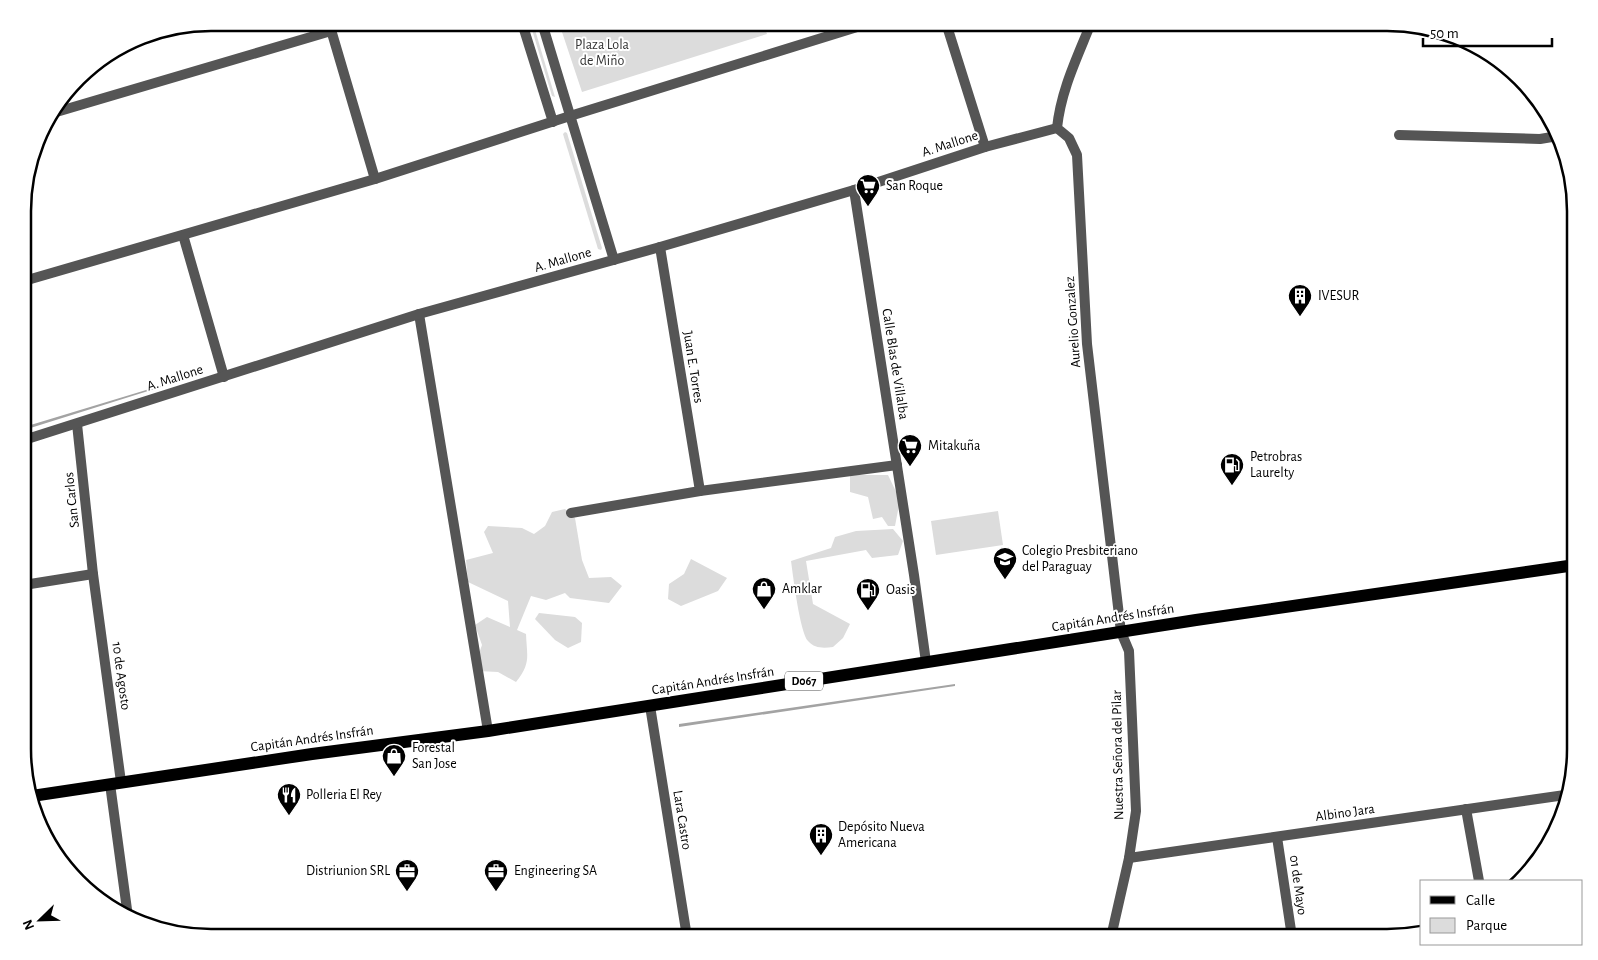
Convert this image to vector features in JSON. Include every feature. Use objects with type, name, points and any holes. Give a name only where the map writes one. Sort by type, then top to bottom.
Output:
[{"type":"main road","name":"Capitán Andrés Insfrán","points":[[37,795],[312,754],[488,732],[1196,620],[1567,566]]},
{"type":"street","points":[[63,110],[317,31]]},
{"type":"street","points":[[331,31],[375,179]]},
{"type":"street","points":[[525,31],[553,122]]},
{"type":"street","points":[[545,31],[614,260]]},
{"type":"street","points":[[31,279],[375,179],[841,31]]},
{"type":"street","points":[[949,31],[985,147]]},
{"type":"street","points":[[1057,128],[1059,108],[1064,89],[1087,31]]},
{"type":"street","name":"A. Mallone","points":[[31,438],[419,314],[660,247],[854,190],[985,147],[1057,128]]},
{"type":"street","name":"Aurelio Gonzalez","points":[[1057,128],[1069,138],[1077,155],[1087,344],[1121,632]]},
{"type":"street","points":[[1399,135],[1540,139],[1551,137]]},
{"type":"street","name":"Calle Blas de Villalba","points":[[854,190],[926,662]]},
{"type":"street","points":[[182,235],[224,377]]},
{"type":"street","name":"Juan E. Torres","points":[[660,247],[700,491]]},
{"type":"street","points":[[419,314],[488,732]]},
{"type":"street","name":"San Carlos","points":[[77,424],[93,574]]},
{"type":"street","points":[[571,513],[700,491],[897,465]]},
{"type":"street","points":[[31,584],[93,574]]},
{"type":"street","name":"10 de Agosto","points":[[93,574],[116,783],[127,908]]},
{"type":"street","name":"Nuestra Señora del Pilar","points":[[1113,929],[1130,858],[1136,812],[1129,651],[1121,632]]},
{"type":"street","name":"Lara Castro","points":[[650,706],[686,929]]},
{"type":"street","name":"Albino Jara","points":[[1130,858],[1561,796]]},
{"type":"street","points":[[1466,809],[1479,880]]},
{"type":"street","name":"01 de Mayo","points":[[1277,836],[1291,929]]},
{"type":"green space","points":[[532,31],[535,31],[555,97],[552,96]]},
{"type":"green space","name":"Plaza Lola de Miño","points":[[562,31],[766,31],[767,34],[582,92]]},
{"type":"green space","points":[[567,133],[602,248],[601,250],[598,249],[563,134]]},
{"type":"green space","points":[[850,475],[888,475],[900,500],[895,526],[888,526],[882,517],[873,519],[868,497],[850,492]]},
{"type":"green space","points":[[565,509],[575,518],[582,560],[589,578],[611,577],[622,586],[609,603],[570,598],[565,593],[546,600],[531,596],[517,630],[526,634],[527,660],[521,675],[516,682],[498,672],[478,671],[475,665],[482,645],[475,625],[487,617],[510,627],[508,601],[468,582],[466,560],[493,553],[484,532],[488,526],[522,528],[534,534],[545,526],[552,512]]},
{"type":"green space","points":[[998,511],[1003,545],[936,555],[931,521]]},
{"type":"green space","points":[[893,529],[903,541],[898,555],[872,558],[866,550],[806,561],[813,604],[850,624],[843,638],[833,647],[826,648],[811,644],[805,636],[802,627],[791,561],[831,548],[835,537],[856,531]]},
{"type":"green space","points":[[691,559],[727,578],[718,591],[681,606],[668,599],[669,584],[684,574]]},
{"type":"green space","points":[[539,613],[575,617],[582,623],[581,642],[568,648],[555,640],[535,619]]},
{"type":"shaded area","points":[[199,374],[31,428],[31,425]]},
{"type":"shaded area","points":[[955,684],[955,686],[679,727],[679,724]]},
{"type":"place","name":"San Roque","points":[[868,207]]},
{"type":"place","name":"IVESUR","points":[[1300,317]]},
{"type":"place","name":"Mitakuña","points":[[910,467]]},
{"type":"place","name":"Petrobras Laurelty","points":[[1232,486]]},
{"type":"place","name":"Colegio Presbiteriano del Paraguay","points":[[1005,580]]},
{"type":"place","name":"Amklar","points":[[764,610]]},
{"type":"place","name":"Oasis","points":[[868,611]]},
{"type":"place","name":"Forestal San Jose","points":[[394,777]]},
{"type":"place","name":"Polleria El Rey","points":[[289,816]]},
{"type":"place","name":"Depósito Nueva Americana","points":[[821,856]]},
{"type":"place","name":"Distriunion SRL","points":[[407,892]]},
{"type":"place","name":"Engineering SA","points":[[496,892]]}]
